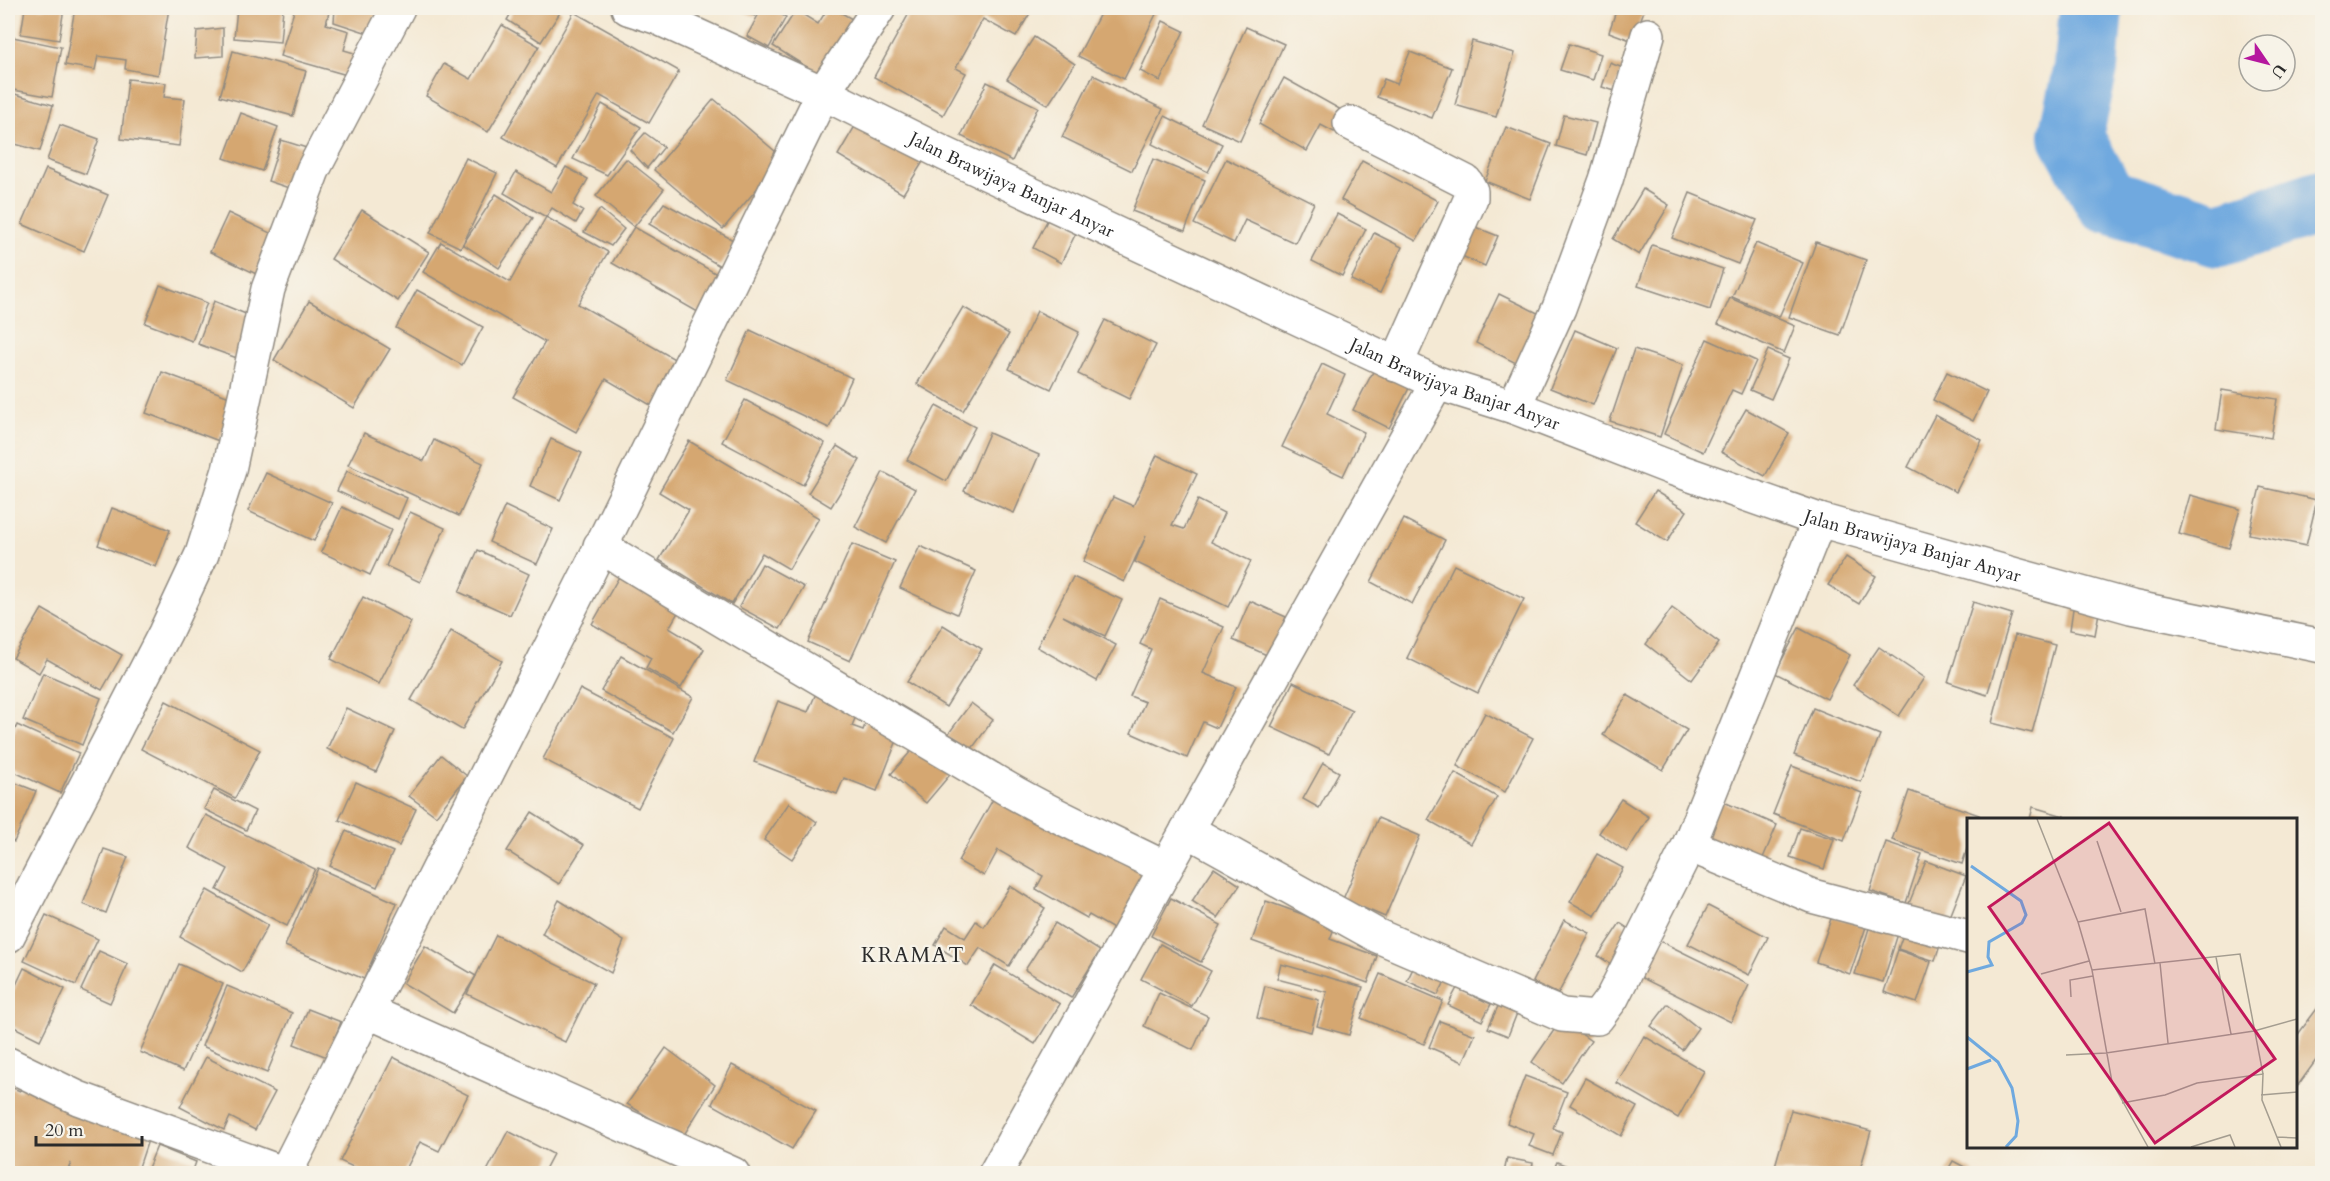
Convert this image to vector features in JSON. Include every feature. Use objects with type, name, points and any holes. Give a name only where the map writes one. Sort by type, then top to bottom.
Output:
[{"type":"street","points":[[8,936],[165,633],[202,554],[230,470],[268,289],[313,170],[398,8]]},
{"type":"street","name":"Jalan Brawijaya Banjar Anyar","points":[[628,8],[656,17],[823,93],[945,154],[1437,384],[1514,407],[1674,469],[1819,520],[2132,607],[2322,646]]},
{"type":"street","points":[[8,1064],[78,1098],[285,1173],[600,546],[823,93],[879,8]]},
{"type":"street","points":[[1514,407],[1559,308],[1606,180],[1648,35]]},
{"type":"street","points":[[1350,123],[1466,182],[1471,191],[1471,198],[1396,365]]},
{"type":"street","points":[[995,1173],[1156,890],[1165,868],[1437,384]]},
{"type":"street","points":[[1187,830],[1378,936],[1562,1015],[1597,1018],[1612,998],[1689,845],[1819,520]]},
{"type":"street","points":[[600,546],[761,646],[863,701],[1006,788],[1165,868]]},
{"type":"street","points":[[1689,845],[1812,896],[1967,937]]},
{"type":"street","points":[[367,1011],[734,1173]]},
{"type":"building","points":[[25,8],[64,8],[59,40],[21,34]]},
{"type":"building","points":[[75,8],[169,8],[158,75],[125,69],[126,60],[98,56],[95,70],[65,65]]},
{"type":"building","points":[[237,8],[283,8],[280,42],[234,38]]},
{"type":"building","points":[[295,8],[315,8],[329,12],[326,24],[349,31],[344,50],[361,55],[354,77],[280,56]]},
{"type":"building","points":[[335,8],[378,8],[371,34],[334,22]]},
{"type":"building","points":[[514,8],[556,8],[561,11],[541,42],[507,20]]},
{"type":"building","points":[[735,8],[758,8],[755,16]]},
{"type":"building","points":[[762,8],[769,8],[786,17],[769,48],[747,36]]},
{"type":"building","points":[[828,8],[833,8],[859,23],[824,78],[773,46],[796,10],[818,24]]},
{"type":"building","points":[[912,8],[1033,8],[1016,37],[983,19],[956,68],[966,73],[943,115],[874,77]]},
{"type":"building","points":[[1103,8],[1159,8],[1124,79],[1078,56]]},
{"type":"building","points":[[1617,8],[1645,8],[1633,41],[1609,32]]},
{"type":"building","points":[[574,12],[679,71],[649,123],[599,95],[557,168],[503,137]]},
{"type":"building","points":[[1163,21],[1184,31],[1160,81],[1140,71]]},
{"type":"building","points":[[502,25],[539,46],[488,132],[426,96],[444,64],[471,79]]},
{"type":"building","points":[[1246,27],[1284,44],[1240,141],[1202,124]]},
{"type":"building","points":[[223,28],[223,56],[195,58],[197,31]]},
{"type":"building","points":[[8,36],[61,47],[52,97],[8,89]]},
{"type":"building","points":[[1034,37],[1075,64],[1048,105],[1007,79]]},
{"type":"building","points":[[1472,41],[1515,53],[1496,117],[1455,105]]},
{"type":"building","points":[[1569,44],[1601,54],[1593,80],[1560,70]]},
{"type":"building","points":[[233,51],[306,71],[293,116],[220,96]]},
{"type":"building","points":[[1410,52],[1452,68],[1432,118],[1377,97],[1384,79],[1397,84]]},
{"type":"building","points":[[1610,63],[1623,68],[1615,91],[1602,87]]},
{"type":"building","points":[[1093,75],[1163,109],[1132,171],[1062,137]]},
{"type":"building","points":[[1284,78],[1345,112],[1334,132],[1321,125],[1307,151],[1259,124]]},
{"type":"building","points":[[128,79],[166,83],[164,97],[185,99],[179,146],[121,139]]},
{"type":"building","points":[[987,82],[1038,107],[1012,161],[961,136]]},
{"type":"building","points":[[8,92],[53,105],[40,151],[8,142]]},
{"type":"building","points":[[714,99],[783,158],[723,229],[654,170]]},
{"type":"building","points":[[602,104],[641,127],[607,175],[573,159]]},
{"type":"building","points":[[241,113],[278,127],[262,171],[224,158]]},
{"type":"building","points":[[1564,115],[1596,123],[1587,155],[1556,146]]},
{"type":"building","points":[[1165,116],[1222,144],[1208,172],[1152,144]]},
{"type":"building","points":[[858,121],[924,160],[903,194],[838,155]]},
{"type":"building","points":[[60,125],[99,139],[86,174],[47,160]]},
{"type":"building","points":[[1506,127],[1551,144],[1530,199],[1485,181]]},
{"type":"building","points":[[645,133],[664,147],[647,168],[630,150]]},
{"type":"building","points":[[281,140],[313,150],[301,192],[268,181]]},
{"type":"building","points":[[466,158],[497,173],[461,248],[430,233]]},
{"type":"building","points":[[626,159],[664,189],[634,227],[596,196]]},
{"type":"building","points":[[1153,159],[1205,180],[1185,231],[1132,211]]},
{"type":"building","points":[[1226,159],[1314,203],[1295,243],[1245,220],[1234,243],[1194,224]]},
{"type":"building","points":[[1362,161],[1438,201],[1416,241],[1341,200]]},
{"type":"building","points":[[566,167],[588,179],[573,205],[583,211],[576,223],[552,208],[546,217],[504,193],[516,172],[551,192]]},
{"type":"building","points":[[46,169],[108,195],[84,251],[22,224]]},
{"type":"building","points":[[1643,189],[1669,205],[1639,255],[1613,239]]},
{"type":"building","points":[[1690,193],[1757,220],[1738,264],[1672,238]]},
{"type":"building","points":[[496,194],[533,218],[499,268],[463,244]]},
{"type":"building","points":[[664,203],[737,242],[720,266],[649,224]]},
{"type":"building","points":[[600,209],[624,229],[611,246],[584,232]]},
{"type":"building","points":[[362,210],[429,252],[398,301],[331,259]]},
{"type":"building","points":[[228,213],[283,239],[265,278],[210,252]]},
{"type":"building","points":[[1337,214],[1366,229],[1342,276],[1312,261]]},
{"type":"building","points":[[1050,215],[1078,229],[1061,263],[1033,248]]},
{"type":"building","points":[[546,217],[608,252],[578,304],[685,365],[659,410],[606,379],[576,432],[513,397],[545,342],[423,272],[441,242],[510,282]]},
{"type":"building","points":[[1470,225],[1498,236],[1485,266],[1457,254]]},
{"type":"building","points":[[634,227],[724,278],[703,315],[612,263]]},
{"type":"building","points":[[1374,233],[1402,247],[1380,293],[1351,280]]},
{"type":"building","points":[[1816,242],[1866,260],[1840,335],[1789,317]]},
{"type":"building","points":[[1756,243],[1803,263],[1779,317],[1732,297]]},
{"type":"building","points":[[1652,245],[1723,269],[1710,310],[1638,286]]},
{"type":"building","points":[[160,285],[207,303],[192,341],[145,323]]},
{"type":"building","points":[[417,290],[483,327],[462,365],[396,328]]},
{"type":"building","points":[[1499,294],[1548,318],[1524,367],[1476,343]]},
{"type":"building","points":[[1730,298],[1795,326],[1784,353],[1718,324]]},
{"type":"building","points":[[214,301],[253,317],[237,358],[198,344]]},
{"type":"building","points":[[309,301],[390,349],[354,408],[274,360]]},
{"type":"building","points":[[963,307],[1009,334],[963,411],[917,384]]},
{"type":"building","points":[[1037,311],[1079,332],[1051,389],[1009,369]]},
{"type":"building","points":[[1105,320],[1156,345],[1129,399],[1078,374]]},
{"type":"building","points":[[750,330],[852,378],[829,428],[727,380]]},
{"type":"building","points":[[1575,330],[1617,348],[1593,405],[1550,388]]},
{"type":"building","points":[[1707,339],[1756,361],[1741,394],[1732,390],[1703,452],[1664,434]]},
{"type":"building","points":[[1634,349],[1683,365],[1660,437],[1610,421]]},
{"type":"building","points":[[1768,350],[1789,359],[1771,399],[1750,390]]},
{"type":"building","points":[[1322,364],[1345,375],[1327,414],[1364,432],[1343,476],[1282,447]]},
{"type":"building","points":[[1375,368],[1410,386],[1389,428],[1353,410]]},
{"type":"building","points":[[162,372],[235,399],[219,441],[146,413]]},
{"type":"building","points":[[1947,372],[1987,392],[1973,421],[1933,400]]},
{"type":"building","points":[[2222,390],[2277,399],[2271,438],[2216,429]]},
{"type":"building","points":[[745,400],[825,443],[803,485],[722,442]]},
{"type":"building","points":[[936,406],[975,427],[946,481],[907,460]]},
{"type":"building","points":[[1746,409],[1789,433],[1765,476],[1721,452]]},
{"type":"building","points":[[1935,415],[1982,440],[1956,492],[1908,467]]},
{"type":"building","points":[[364,433],[424,461],[434,440],[483,463],[459,516],[348,465]]},
{"type":"building","points":[[989,433],[1039,455],[1014,513],[964,491]]},
{"type":"building","points":[[551,439],[582,453],[560,500],[530,486]]},
{"type":"building","points":[[689,441],[819,518],[789,569],[762,553],[732,604],[659,560],[689,510],[659,492]]},
{"type":"building","points":[[837,446],[860,460],[831,507],[808,493]]},
{"type":"building","points":[[1157,455],[1197,474],[1172,525],[1184,529],[1198,500],[1224,513],[1211,542],[1251,561],[1228,607],[1135,562],[1146,536],[1124,582],[1083,562],[1113,497],[1133,506]]},
{"type":"building","points":[[347,471],[407,498],[398,519],[337,491]]},
{"type":"building","points":[[883,472],[915,489],[886,543],[855,527]]},
{"type":"building","points":[[266,473],[332,503],[314,541],[248,511]]},
{"type":"building","points":[[2260,487],[2317,500],[2306,546],[2249,534]]},
{"type":"building","points":[[1655,491],[1687,511],[1667,542],[1635,522]]},
{"type":"building","points":[[2190,495],[2240,509],[2229,548],[2179,534]]},
{"type":"building","points":[[505,506],[553,529],[537,564],[489,542]]},
{"type":"building","points":[[342,507],[391,530],[370,575],[321,552]]},
{"type":"building","points":[[112,508],[170,530],[156,567],[98,545]]},
{"type":"building","points":[[410,512],[445,528],[420,582],[386,566]]},
{"type":"building","points":[[1404,519],[1445,540],[1412,604],[1371,582]]},
{"type":"building","points":[[852,544],[895,562],[850,661],[808,642]]},
{"type":"building","points":[[920,546],[976,571],[957,614],[900,588]]},
{"type":"building","points":[[478,550],[529,574],[510,615],[459,592]]},
{"type":"building","points":[[1846,557],[1876,576],[1859,604],[1828,585]]},
{"type":"building","points":[[762,564],[804,587],[780,629],[739,607]]},
{"type":"building","points":[[1454,565],[1524,599],[1478,693],[1407,658]]},
{"type":"building","points":[[624,568],[684,602],[669,628],[704,649],[681,688],[646,668],[651,658],[592,624]]},
{"type":"building","points":[[1073,577],[1122,600],[1105,636],[1063,616],[1116,645],[1097,681],[1037,647]]},
{"type":"building","points":[[363,597],[411,622],[379,684],[331,659]]},
{"type":"building","points":[[1160,599],[1224,627],[1203,673],[1236,687],[1217,728],[1203,722],[1187,758],[1131,733],[1145,702],[1130,696],[1151,649],[1140,644]]},
{"type":"building","points":[[1250,601],[1286,617],[1269,656],[1233,640]]},
{"type":"building","points":[[1973,602],[2012,614],[1987,695],[1948,682]]},
{"type":"building","points":[[2074,602],[2100,607],[2095,635],[2070,630]]},
{"type":"building","points":[[1672,608],[1719,643],[1692,680],[1646,644]]},
{"type":"building","points":[[42,609],[122,655],[102,690],[47,659],[39,673],[13,658]]},
{"type":"building","points":[[943,625],[982,649],[946,707],[907,682]]},
{"type":"building","points":[[1799,628],[1850,655],[1827,699],[1775,673]]},
{"type":"building","points":[[451,631],[502,661],[462,730],[411,700]]},
{"type":"building","points":[[2015,635],[2055,645],[2032,733],[1992,723]]},
{"type":"building","points":[[1879,647],[1924,678],[1899,716],[1853,685]]},
{"type":"building","points":[[621,656],[693,697],[673,732],[601,691]]},
{"type":"building","points":[[43,673],[101,698],[82,745],[23,720]]},
{"type":"building","points":[[1293,682],[1352,710],[1329,754],[1271,727]]},
{"type":"building","points":[[580,689],[674,738],[638,808],[543,759]]},
{"type":"building","points":[[817,691],[859,708],[852,726],[863,730],[868,717],[901,730],[877,791],[844,778],[837,794],[754,762],[778,701],[808,712]]},
{"type":"building","points":[[1627,695],[1687,730],[1663,770],[1603,735]]},
{"type":"building","points":[[166,701],[260,750],[235,798],[141,749]]},
{"type":"building","points":[[971,703],[993,720],[968,754],[946,737]]},
{"type":"building","points":[[346,708],[395,731],[376,772],[327,749]]},
{"type":"building","points":[[1813,708],[1880,735],[1861,782],[1794,755]]},
{"type":"building","points":[[1485,713],[1533,738],[1505,792],[1457,766]]},
{"type":"building","points":[[17,725],[79,753],[60,793],[8,769],[8,746]]},
{"type":"building","points":[[919,742],[953,771],[926,803],[891,774]]},
{"type":"building","points":[[441,755],[467,776],[436,816],[409,796]]},
{"type":"building","points":[[1323,763],[1339,772],[1319,808],[1303,799]]},
{"type":"building","points":[[1792,766],[1862,793],[1844,841],[1773,814]]},
{"type":"building","points":[[1455,773],[1497,797],[1471,844],[1428,820]]},
{"type":"building","points":[[8,780],[36,791],[14,842],[8,839]]},
{"type":"building","points":[[356,782],[416,809],[399,846],[339,820]]},
{"type":"building","points":[[1000,787],[1156,879],[1124,935],[1089,915],[1087,918],[1036,889],[1043,876],[998,850],[984,876],[958,861]]},
{"type":"building","points":[[214,790],[255,811],[246,830],[204,809]]},
{"type":"building","points":[[1909,791],[1979,815],[1978,818],[1967,818],[1967,849],[1962,864],[1892,840]]},
{"type":"building","points":[[1621,799],[1649,817],[1627,852],[1599,833]]},
{"type":"building","points":[[1717,799],[1777,825],[1757,872],[1696,845]]},
{"type":"building","points":[[789,803],[817,822],[792,859],[764,840]]},
{"type":"building","points":[[2033,807],[2064,816],[2063,818],[2030,818]]},
{"type":"building","points":[[532,812],[584,845],[559,884],[507,851]]},
{"type":"building","points":[[206,815],[315,869],[287,926],[217,890],[228,869],[189,848]]},
{"type":"building","points":[[1378,818],[1420,836],[1385,917],[1343,899]]},
{"type":"building","points":[[1800,828],[1834,839],[1824,869],[1790,857]]},
{"type":"building","points":[[346,831],[393,852],[377,887],[330,866]]},
{"type":"building","points":[[1886,842],[1922,854],[1906,903],[1870,891]]},
{"type":"building","points":[[104,849],[128,857],[106,913],[83,904]]},
{"type":"building","points":[[1597,854],[1623,868],[1595,916],[1570,902]]},
{"type":"building","points":[[1926,861],[1966,876],[1948,922],[1908,906]]},
{"type":"building","points":[[318,868],[397,903],[364,979],[285,946]]},
{"type":"building","points":[[1214,868],[1240,885],[1218,918],[1192,901]]},
{"type":"building","points":[[1010,886],[1045,908],[1009,966],[980,948],[968,966],[935,945],[946,926],[965,938],[976,921],[984,927]]},
{"type":"building","points":[[207,890],[268,925],[242,972],[180,937]]},
{"type":"building","points":[[1171,898],[1221,925],[1201,962],[1151,936]]},
{"type":"building","points":[[559,900],[624,941],[611,973],[542,934]]},
{"type":"building","points":[[1266,901],[1335,926],[1330,939],[1377,956],[1368,983],[1252,941]]},
{"type":"building","points":[[1708,906],[1768,937],[1749,975],[1688,944]]},
{"type":"building","points":[[46,915],[98,939],[76,985],[24,961]]},
{"type":"building","points":[[1873,915],[1901,924],[1883,982],[1855,974]]},
{"type":"building","points":[[1832,916],[1866,927],[1850,974],[1816,962]]},
{"type":"building","points":[[1564,920],[1590,933],[1558,994],[1533,982]]},
{"type":"building","points":[[1055,923],[1100,951],[1071,998],[1025,970]]},
{"type":"building","points":[[1620,923],[1635,933],[1614,966],[1598,956]]},
{"type":"building","points":[[1907,923],[1943,936],[1935,961],[1898,949]]},
{"type":"building","points":[[496,935],[594,983],[565,1042],[467,994]]},
{"type":"building","points":[[1658,940],[1749,985],[1731,1022],[1640,977]]},
{"type":"building","points":[[1160,944],[1211,971],[1192,1006],[1141,979]]},
{"type":"building","points":[[425,946],[476,976],[453,1013],[403,983]]},
{"type":"building","points":[[1898,950],[1931,962],[1917,1003],[1884,992]]},
{"type":"building","points":[[99,951],[128,964],[110,1003],[81,990]]},
{"type":"building","points":[[1417,960],[1449,974],[1438,995],[1407,981]]},
{"type":"building","points":[[179,964],[223,984],[183,1071],[140,1052]]},
{"type":"building","points":[[1281,964],[1363,987],[1349,1035],[1317,1026],[1327,992],[1277,979]]},
{"type":"building","points":[[995,965],[1060,1004],[1035,1044],[971,1005]]},
{"type":"building","points":[[24,968],[65,989],[40,1040],[8,1024],[8,1002]]},
{"type":"building","points":[[1380,974],[1443,1001],[1424,1044],[1361,1018]]},
{"type":"building","points":[[227,986],[292,1013],[267,1073],[202,1046]]},
{"type":"building","points":[[1265,986],[1319,1000],[1311,1032],[1257,1018]]},
{"type":"building","points":[[1457,988],[1491,1004],[1482,1021],[1448,1005]]},
{"type":"building","points":[[1159,993],[1208,1016],[1193,1050],[1144,1026]]},
{"type":"building","points":[[1501,1000],[1519,1008],[1508,1036],[1488,1028]]},
{"type":"building","points":[[2322,1002],[2322,1052],[2297,1087],[2297,1036]]},
{"type":"building","points":[[1668,1004],[1698,1028],[1682,1050],[1651,1026]]},
{"type":"building","points":[[308,1009],[341,1022],[327,1057],[294,1044]]},
{"type":"building","points":[[1561,1020],[1591,1041],[1562,1083],[1532,1062]]},
{"type":"building","points":[[1440,1021],[1475,1035],[1463,1062],[1429,1047]]},
{"type":"building","points":[[1644,1036],[1704,1071],[1678,1118],[1617,1083]]},
{"type":"building","points":[[666,1048],[715,1085],[682,1138],[627,1104]]},
{"type":"building","points":[[206,1057],[275,1092],[255,1130],[230,1117],[224,1130],[180,1107]]},
{"type":"building","points":[[393,1057],[468,1095],[439,1151],[420,1142],[404,1173],[366,1173],[340,1161]]},
{"type":"building","points":[[732,1065],[816,1111],[792,1149],[712,1104]]},
{"type":"building","points":[[1525,1076],[1567,1092],[1553,1128],[1562,1132],[1553,1155],[1529,1146],[1534,1134],[1507,1123]]},
{"type":"building","points":[[1585,1078],[1637,1107],[1621,1136],[1570,1105]]},
{"type":"building","points":[[24,1082],[150,1134],[137,1173],[68,1173],[71,1163],[66,1173],[8,1173],[8,1086],[20,1091]]},
{"type":"building","points":[[1791,1110],[1871,1131],[1859,1173],[1773,1173]]},
{"type":"building","points":[[508,1131],[553,1154],[543,1173],[486,1173]]},
{"type":"building","points":[[157,1146],[196,1162],[192,1173],[146,1173]]},
{"type":"building","points":[[1507,1158],[1533,1163],[1531,1173],[1504,1173]]},
{"type":"building","points":[[1953,1161],[1976,1173],[1946,1173]]},
{"type":"building","points":[[1557,1162],[1586,1173],[1552,1173]]},
{"type":"waterway","points":[[2091,8],[2086,68],[2071,136],[2106,200],[2218,235],[2322,201]]},
{"type":"district","name":"KRAMAT","points":[[913,955]]}]
